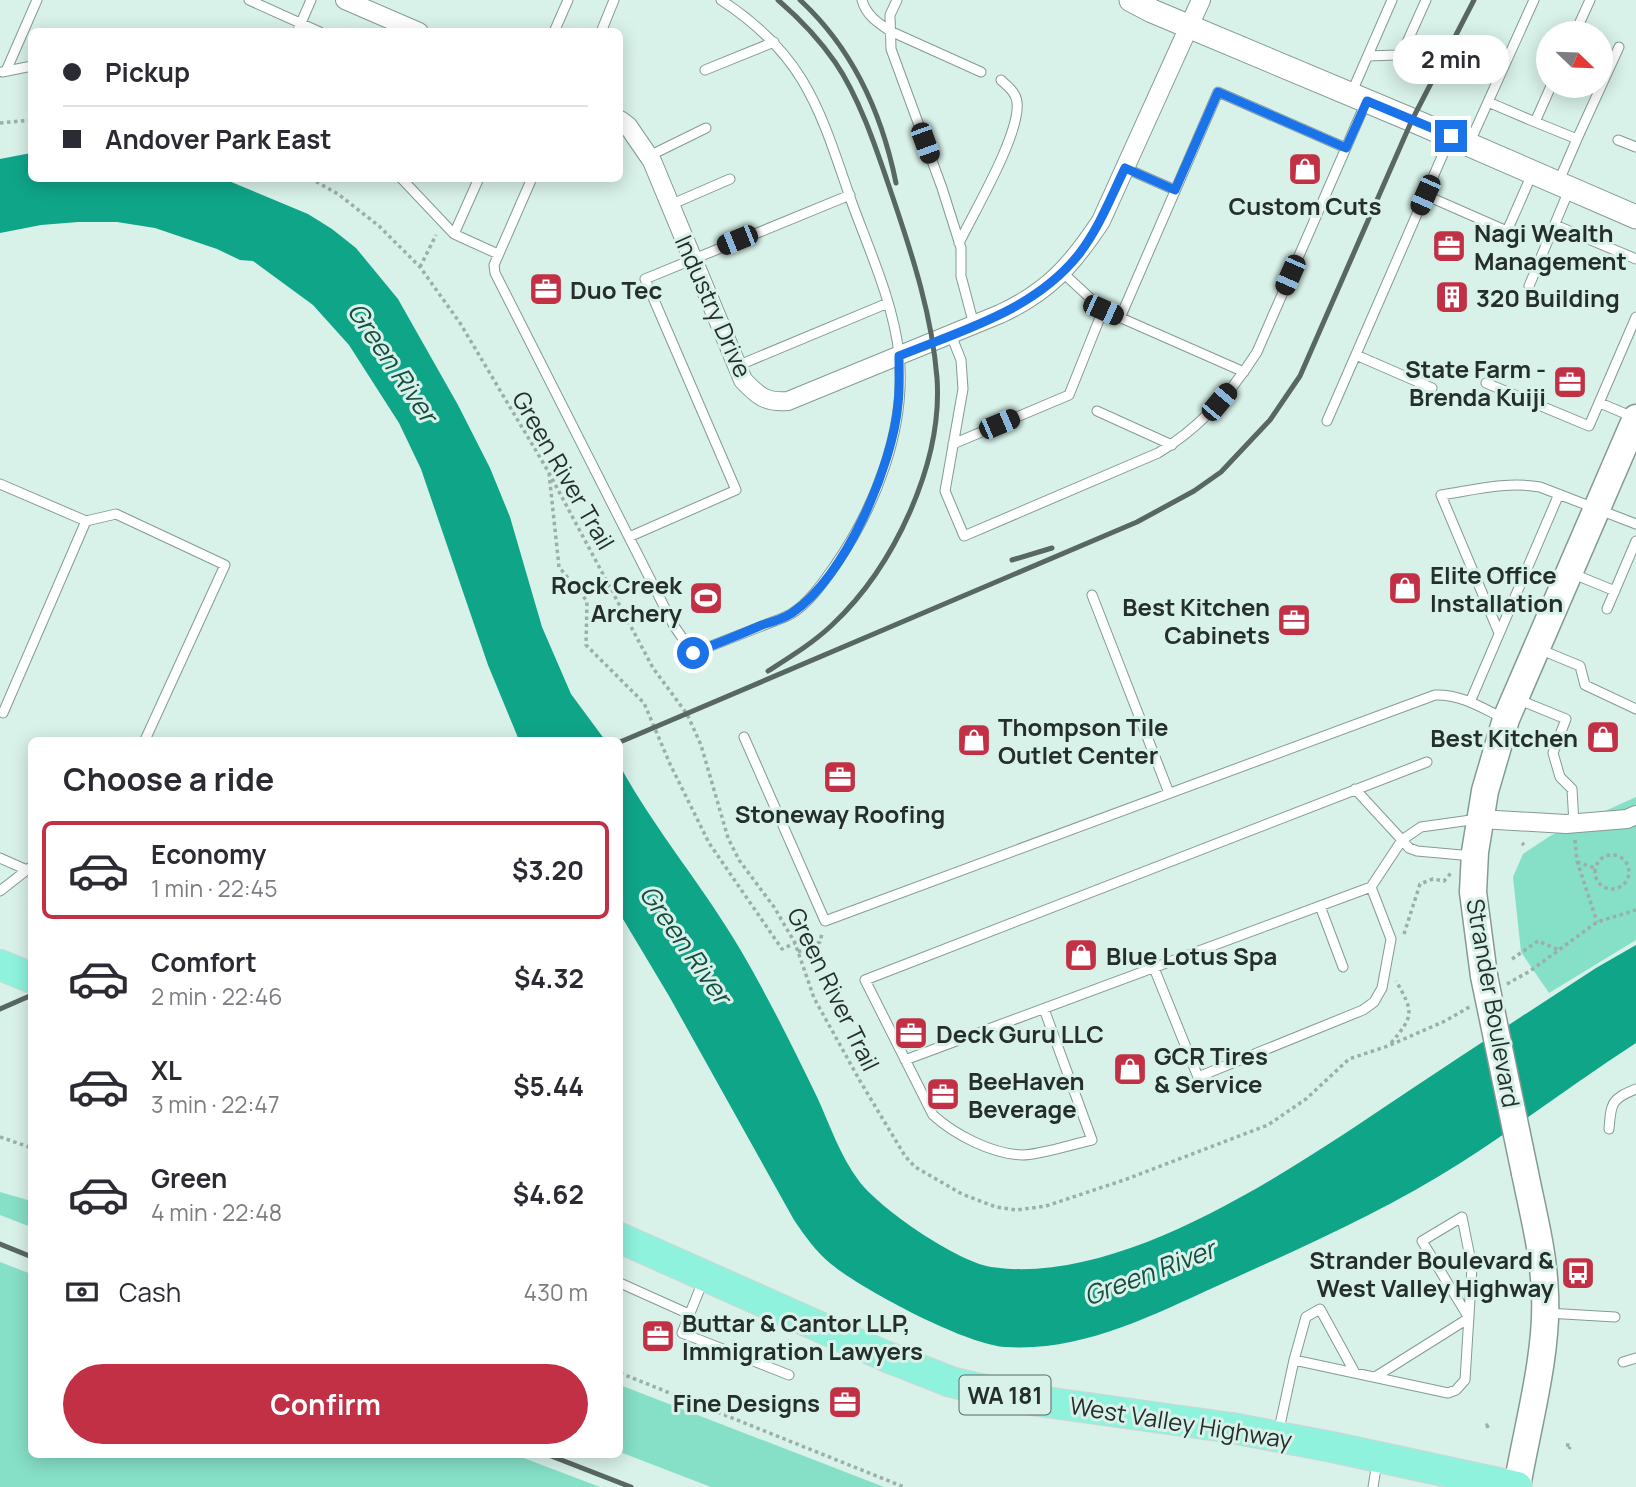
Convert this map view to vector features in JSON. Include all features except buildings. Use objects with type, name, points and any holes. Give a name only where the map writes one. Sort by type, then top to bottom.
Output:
[{"type":"main road","name":"Strander Boulevard","points":[[1517,1487],[1544,1337],[1545,1313],[1541,1254],[1484,976],[1474,892],[1475,857],[1485,791],[1511,709],[1597,508],[1622,461],[1636,418]]},
{"type":"main road","points":[[0,965],[28,976]]},
{"type":"main road","name":"West Valley Highway","points":[[623,1239],[885,1356],[951,1382],[1024,1399],[1096,1407],[1278,1437],[1517,1487]]},
{"type":"street","points":[[345,0],[410,28]]},
{"type":"street","points":[[1131,0],[1636,217]]},
{"type":"street","name":"Industry Drive","points":[[623,122],[649,156],[743,380],[754,392],[775,402],[788,401],[1027,301],[1062,272],[1079,254],[1101,221],[1201,0]]},
{"type":"street","points":[[1480,819],[1574,824],[1636,815]]},
{"type":"lane","points":[[3,72],[37,0]]},
{"type":"lane","points":[[249,0],[299,27],[311,0]]},
{"type":"lane","points":[[556,28],[568,0]]},
{"type":"lane","points":[[603,28],[614,0]]},
{"type":"lane","points":[[530,182],[498,254],[494,265],[495,273],[674,626],[693,653],[791,614],[822,584],[857,532],[873,497],[891,444],[898,405],[899,356],[888,303],[826,126],[811,92],[774,42],[749,18],[721,0]]},
{"type":"lane","points":[[862,0],[876,22],[981,72]]},
{"type":"lane","points":[[897,0],[890,15],[891,49],[959,243],[961,276],[974,325]]},
{"type":"lane","points":[[951,335],[961,360],[963,389],[945,491],[964,536],[1136,464],[1193,429],[1244,372],[1257,352],[1346,148],[1368,56],[1392,0]]},
{"type":"lane","points":[[1368,56],[1397,55],[1404,49],[1426,0]]},
{"type":"lane","points":[[1327,421],[1425,195],[1488,102],[1534,0]]},
{"type":"lane","points":[[1580,21],[1590,0]]},
{"type":"lane","points":[[705,70],[774,42]]},
{"type":"lane","points":[[1529,286],[1555,225],[1577,139],[1619,47]]},
{"type":"lane","points":[[3,72],[28,67]]},
{"type":"lane","points":[[959,243],[1007,144],[1016,114],[1017,101],[1014,94],[1000,80]]},
{"type":"lane","points":[[1119,318],[1218,92],[1346,148]]},
{"type":"lane","points":[[1535,122],[1546,98]]},
{"type":"lane","points":[[1488,102],[1577,139]]},
{"type":"lane","points":[[649,156],[706,128]]},
{"type":"lane","points":[[1618,140],[1636,148]]},
{"type":"lane","points":[[1125,168],[1175,190]]},
{"type":"lane","points":[[1425,195],[1507,231],[1533,172]]},
{"type":"lane","points":[[670,205],[730,179]]},
{"type":"lane","points":[[405,182],[454,234],[498,254]]},
{"type":"lane","points":[[454,234],[477,182]]},
{"type":"lane","points":[[629,537],[736,490],[645,279],[850,195]]},
{"type":"lane","points":[[1555,225],[1636,259]]},
{"type":"lane","points":[[1062,272],[1103,310],[1244,372]]},
{"type":"lane","points":[[737,366],[888,303]]},
{"type":"lane","points":[[953,444],[1069,395],[1103,310]]},
{"type":"lane","points":[[1486,383],[1590,426],[1636,317]]},
{"type":"lane","points":[[1356,355],[1432,388]]},
{"type":"lane","points":[[1600,403],[1636,418]]},
{"type":"lane","points":[[1097,411],[1172,444]]},
{"type":"lane","points":[[0,484],[86,522],[116,514],[225,565],[146,737]]},
{"type":"lane","points":[[1499,632],[1441,495],[1510,484],[1540,487],[1636,524]]},
{"type":"lane","points":[[1470,702],[1559,494]]},
{"type":"lane","points":[[3,713],[86,522]]},
{"type":"lane","points":[[1607,609],[1636,541]]},
{"type":"lane","points":[[1569,572],[1615,590]]},
{"type":"lane","points":[[1092,595],[1169,793]]},
{"type":"lane","points":[[1536,648],[1580,666],[1584,685],[1636,709]]},
{"type":"lane","points":[[744,737],[825,920],[1435,695],[1448,695],[1470,702],[1566,719],[1553,753],[1560,777],[1572,789],[1574,824]]},
{"type":"lane","points":[[1044,1009],[1092,1140],[1023,1155],[996,1150],[952,1129],[933,1115],[865,979],[1427,762]]},
{"type":"lane","points":[[1355,789],[1409,848],[1475,857]]},
{"type":"lane","points":[[905,1060],[1370,887],[1402,840],[1421,827],[1480,819]]},
{"type":"lane","points":[[0,858],[28,868]]},
{"type":"lane","points":[[0,891],[28,869]]},
{"type":"lane","points":[[1154,968],[1198,1077],[1363,1010],[1374,1002],[1382,988],[1391,939],[1370,887]]},
{"type":"lane","points":[[1320,906],[1343,967]]},
{"type":"lane","points":[[1609,1129],[1614,1102],[1618,1096],[1636,1088]]},
{"type":"lane","points":[[1294,1360],[1448,1393],[1456,1390],[1465,1380],[1469,1318],[1472,1267],[1462,1217],[1422,1241],[1469,1318]]},
{"type":"lane","points":[[705,1276],[682,1333],[789,1375]]},
{"type":"lane","points":[[623,1284],[689,1314]]},
{"type":"lane","points":[[1278,1437],[1306,1317],[1320,1309],[1355,1373]]},
{"type":"lane","points":[[1545,1313],[1615,1317]]},
{"type":"lane","points":[[1374,1377],[1469,1318]]},
{"type":"lane","points":[[1623,1362],[1636,1358]]},
{"type":"lane","points":[[1373,1487],[1378,1457]]},
{"type":"path","points":[[0,124],[28,120]]},
{"type":"path","name":"Green River Trail","points":[[317,182],[338,194],[379,226],[421,267],[460,323],[548,471],[653,668],[687,714],[701,745],[728,838],[739,860],[774,907],[795,943],[814,998],[860,1081],[905,1156],[915,1167],[962,1194],[1006,1209],[1046,1206],[1268,1125],[1306,1100],[1349,1059],[1388,1046],[1445,1021],[1469,1007]]},
{"type":"path","points":[[421,267],[443,221]]},
{"type":"path","points":[[548,471],[559,567],[587,601],[586,645],[644,703],[670,764],[709,843],[782,949],[795,943]]},
{"type":"path","points":[[1574,824],[1577,861],[1597,922]]},
{"type":"path","points":[[1617,855],[1627,864],[1628,877],[1619,887],[1606,888],[1596,879],[1595,868],[1604,856],[1617,855]]},
{"type":"path","points":[[1577,861],[1595,868]]},
{"type":"path","points":[[1402,939],[1420,884],[1433,879],[1444,881],[1451,873]]},
{"type":"path","points":[[1517,978],[1597,922],[1636,910]]},
{"type":"path","points":[[798,952],[820,942],[825,920]]},
{"type":"path","points":[[1512,958],[1538,942],[1559,950]]},
{"type":"path","points":[[1388,1046],[1408,1023],[1410,1014],[1408,1001],[1392,975]]},
{"type":"path","points":[[0,1136],[28,1146]]},
{"type":"path","points":[[623,1374],[904,1487]]},
{"type":"shaded area","points":[[1636,797],[1636,940],[1549,993],[1521,952],[1513,877],[1523,854],[1550,836]]},
{"type":"shaded area","points":[[0,1192],[28,1200],[28,1226],[0,1215]]},
{"type":"shaded area","points":[[0,1262],[28,1273],[28,1458],[524,1458],[600,1487],[0,1487]]},
{"type":"shaded area","points":[[623,1386],[884,1487],[711,1487],[623,1453]]},
{"type":"water","name":"Green River","points":[[28,154],[28,182],[231,182],[308,214],[356,248],[398,299],[490,468],[510,517],[542,627],[571,694],[603,737],[518,737],[488,665],[421,469],[399,423],[349,345],[313,305],[253,261],[240,260],[217,249],[155,228],[117,222],[78,222],[41,225],[0,233],[0,159]]},
{"type":"water","name":"Green River","points":[[623,771],[648,813],[740,949],[817,1097],[841,1151],[859,1181],[901,1219],[959,1255],[991,1267],[1043,1268],[1098,1258],[1153,1239],[1209,1214],[1315,1153],[1596,968],[1636,945],[1636,1043],[1506,1133],[1432,1180],[1372,1213],[1167,1309],[1088,1338],[1034,1347],[988,1344],[941,1327],[866,1288],[820,1254],[794,1220],[623,919]]},
{"type":"railway","points":[[768,671],[832,625],[855,601],[875,574],[894,544],[923,478],[937,411],[937,378],[921,287],[868,128],[853,93],[835,62],[808,29],[778,0]]},
{"type":"railway","points":[[800,0],[835,39],[850,61],[873,107],[896,183]]},
{"type":"railway","points":[[623,741],[1137,522],[1194,491],[1221,472],[1270,420],[1300,376],[1412,120],[1474,0]]},
{"type":"railway","points":[[1012,560],[1052,548]]},
{"type":"railway","points":[[0,1009],[28,997]]},
{"type":"railway","points":[[0,1244],[28,1255]]},
{"type":"railway","points":[[556,1458],[631,1487]]},
{"type":"place","name":"Custom Cuts","points":[[1305,169]]},
{"type":"place","name":"Nagi Wealth Management","points":[[1449,246]]},
{"type":"place","name":"Duo Tec","points":[[546,289]]},
{"type":"place","name":"320 Building","points":[[1452,297]]},
{"type":"place","name":"State Farm - Brenda Kuiji","points":[[1570,382]]},
{"type":"place","name":"Elite Office Installation","points":[[1405,588]]},
{"type":"place","name":"Rock Creek Archery","points":[[706,598]]},
{"type":"place","name":"Best Kitchen Cabinets","points":[[1294,620]]},
{"type":"place","name":"Best Kitchen","points":[[1603,737]]},
{"type":"place","name":"Thompson Tile Outlet Center","points":[[974,740]]},
{"type":"place","name":"Stoneway Roofing","points":[[840,777]]},
{"type":"place","name":"Blue Lotus Spa","points":[[1081,955]]},
{"type":"place","name":"Deck Guru LLC","points":[[911,1033]]},
{"type":"place","name":"GCR Tires & Service","points":[[1130,1069]]},
{"type":"place","name":"BeeHaven Beverage","points":[[943,1094]]},
{"type":"place","name":"Strander Boulevard & West Valley Highway","points":[[1578,1273]]},
{"type":"place","name":"Buttar & Cantor LLP, Immigration Lawyers","points":[[658,1336]]},
{"type":"place","name":"Fine Designs","points":[[845,1402]]},
{"type":"route","points":[[693,653],[791,614],[831,572],[857,532],[873,497],[891,444],[898,405],[899,356],[1027,301],[1052,282],[1079,254],[1101,221],[1125,168],[1175,190],[1218,92],[1346,148],[1367,101],[1451,136]]}]
